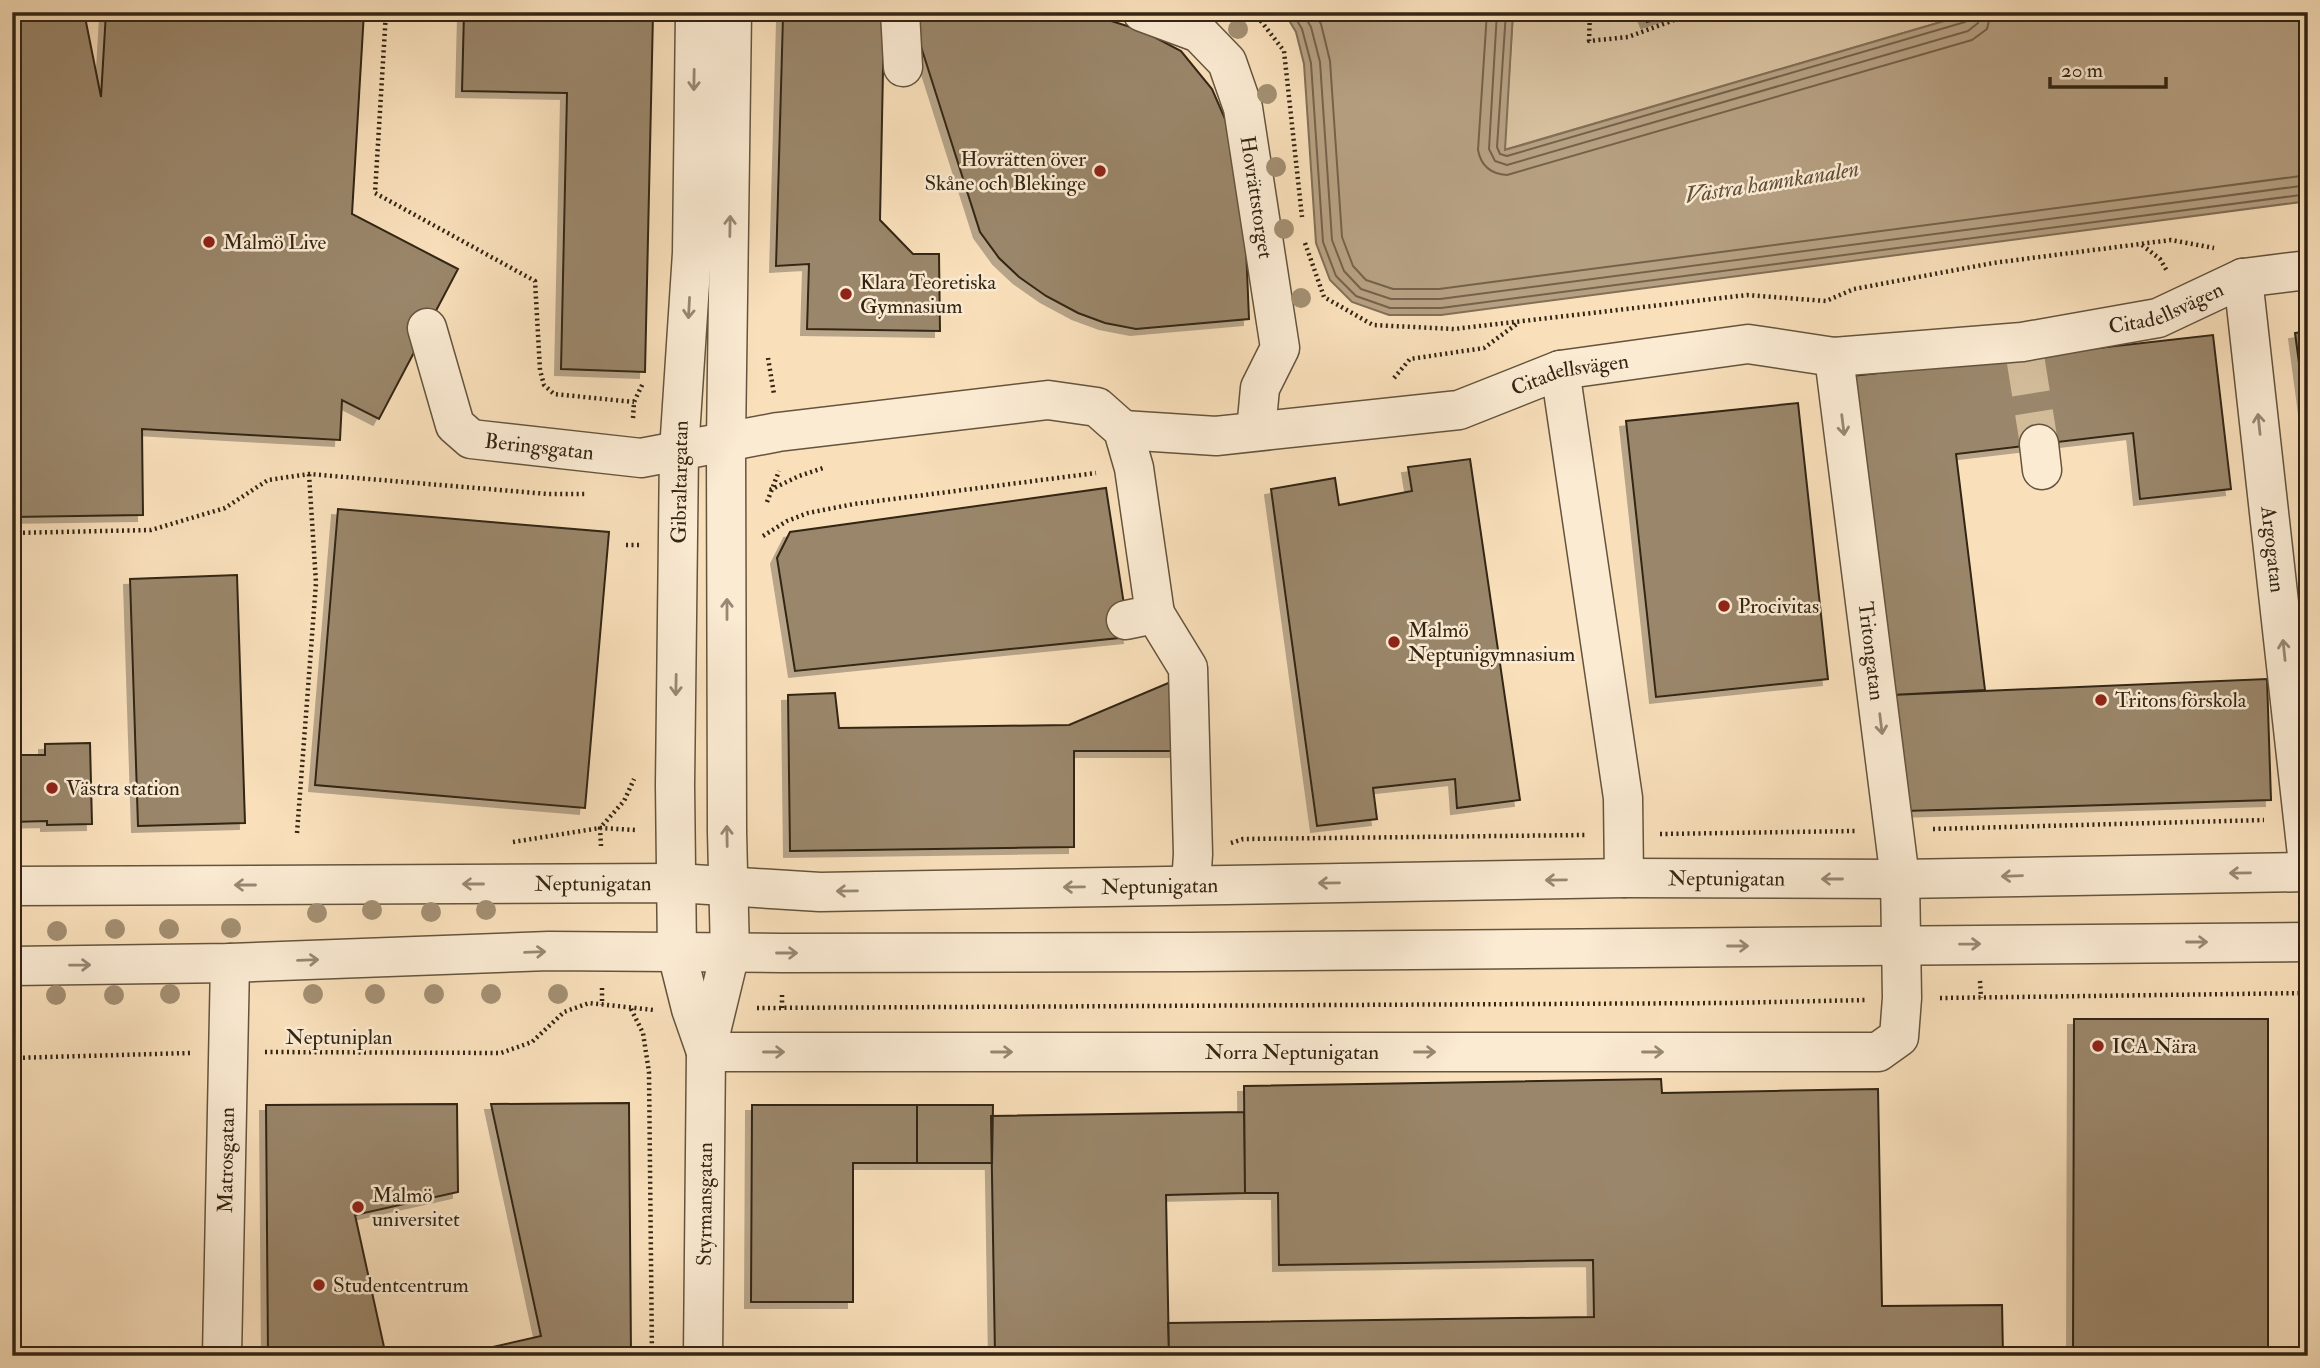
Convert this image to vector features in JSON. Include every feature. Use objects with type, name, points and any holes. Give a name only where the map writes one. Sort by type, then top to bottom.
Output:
[{"type":"street","name":"Gibraltargatan","points":[[677,953],[675,785],[679,451],[692,253],[695,12]]},
{"type":"street","points":[[730,953],[726,441],[732,12]]},
{"type":"street","points":[[901,12],[903,67]]},
{"type":"street","name":"Hovrättstorget","points":[[1142,12],[1199,33],[1227,62],[1243,108],[1280,348],[1260,388],[1256,432]]},
{"type":"street","name":"Citadellsvägen","points":[[1123,430],[1216,436],[1459,410],[1560,370],[1748,344],[1834,357],[2024,349],[2158,318],[2243,278],[2308,270]]},
{"type":"street","name":"Argogatan","points":[[2243,278],[2308,864]]},
{"type":"street","name":"Beringsgatan","points":[[428,328],[454,425],[471,439],[641,457],[778,432],[1048,400],[1097,407],[1123,430]]},
{"type":"street","name":"Tritongatan","points":[[1834,357],[1900,879],[1902,998],[1899,1037],[1878,1052]]},
{"type":"street","points":[[1560,370],[1623,798],[1624,878]]},
{"type":"street","points":[[1123,430],[1134,468],[1140,617],[1188,668],[1193,854],[1191,885]]},
{"type":"street","name":"Neptunigatan","points":[[12,886],[677,883],[820,892],[1624,878],[1900,879],[2308,872]]},
{"type":"street","points":[[12,966],[230,963],[549,951],[1191,952],[2308,942]]},
{"type":"street","name":"Styrmansgatan","points":[[677,953],[691,1009],[706,1052]]},
{"type":"street","name":"Styrmansgatan","points":[[703,1356],[706,1052],[730,953]]},
{"type":"street","name":"Matrosgatan","points":[[222,1356],[230,963]]},
{"type":"street","name":"Norra Neptunigatan","points":[[706,1052],[1878,1052]]},
{"type":"path","points":[[386,12],[374,193],[535,281],[540,370],[544,385],[554,394],[634,402]]},
{"type":"path","points":[[1254,12],[1284,51],[1304,228]]},
{"type":"path","points":[[1590,12],[1589,41],[1628,37],[1696,12]]},
{"type":"path","points":[[1305,242],[1324,297],[1373,325],[1454,329],[1748,295],[1826,302],[1854,289],[1993,263],[2171,240],[2219,249]]},
{"type":"path","points":[[1359,420],[1410,359],[1484,348],[1519,322]]},
{"type":"path","points":[[759,539],[787,521],[808,513],[854,504],[1134,468]]},
{"type":"path","points":[[12,533],[151,530],[225,508],[268,480],[309,474],[548,494],[587,494]]},
{"type":"path","points":[[297,833],[316,583],[309,474]]},
{"type":"path","points":[[638,545],[638,558]]},
{"type":"path","points":[[625,830],[600,828],[624,801],[635,779],[636,768]]},
{"type":"path","points":[[602,984],[602,1005]]},
{"type":"path","points":[[747,1008],[1729,1003],[2308,993]]},
{"type":"path","name":"Neptuniplan","points":[[12,1058],[229,1052],[501,1053],[531,1042],[564,1012],[589,1003],[651,1010]]},
{"type":"path","points":[[631,1008],[643,1033],[649,1072],[652,1356]]},
{"type":"shaded area","points":[[1513,12],[1975,12],[1504,150]]},
{"type":"water","name":"Västra hamnkanalen","points":[[1284,12],[1513,12],[1505,150],[1975,12],[2308,12],[2308,201],[1441,315],[1389,315],[1352,302],[1330,280],[1316,243],[1304,64],[1296,32]]},
{"type":"building","name":"Malmö Live","points":[[25,12],[84,12],[101,97],[106,12],[364,12],[352,214],[458,269],[379,419],[342,400],[340,440],[142,429],[143,515],[12,517],[12,15]]},
{"type":"building","points":[[464,12],[653,14],[645,372],[561,369],[567,93],[462,91]]},
{"type":"building","name":"Hovrätten över Skåne och Blekinge","points":[[910,12],[1086,13],[1143,31],[1181,51],[1212,89],[1236,144],[1244,199],[1249,319],[1136,329],[1105,323],[1078,313],[1046,296],[1019,277],[999,258],[980,232]]},
{"type":"building","points":[[1643,12],[1679,12],[1647,22]]},
{"type":"building","points":[[783,16],[884,20],[880,220],[913,254],[939,254],[940,331],[807,329],[809,264],[776,266]]},
{"type":"building","points":[[2308,331],[2308,430],[2295,333]]},
{"type":"building","points":[[2213,335],[2231,489],[2140,499],[2133,433],[1956,454],[1985,690],[1891,695],[1852,376]]},
{"type":"building","points":[[1798,403],[1828,679],[1656,697],[1626,421]]},
{"type":"building","name":"Malmö Neptunigymnasium","points":[[1470,459],[1520,800],[1457,808],[1455,779],[1373,788],[1377,819],[1317,826],[1271,489],[1335,478],[1339,505],[1412,491],[1408,467]]},
{"type":"building","points":[[1106,488],[1129,637],[795,671],[777,558],[790,532]]},
{"type":"building","points":[[338,509],[609,532],[585,808],[315,785]]},
{"type":"building","points":[[237,575],[245,823],[138,826],[130,579]]},
{"type":"building","points":[[2267,679],[2271,800],[1905,811],[1891,695]]},
{"type":"building","points":[[1173,681],[1175,751],[1074,751],[1074,847],[790,851],[788,695],[835,693],[839,728],[1069,725]]},
{"type":"building","name":"Västra station","points":[[90,743],[92,824],[47,825],[47,821],[12,822],[12,755],[45,755],[45,744]]},
{"type":"building","points":[[2074,1019],[2268,1019],[2268,1356],[2073,1356]]},
{"type":"building","points":[[1661,1079],[1662,1093],[1878,1089],[1882,1306],[2002,1305],[2003,1356],[1169,1356],[1168,1323],[1594,1317],[1593,1260],[1279,1265],[1278,1193],[1245,1193],[1244,1086]]},
{"type":"building","points":[[629,1103],[631,1356],[453,1356],[541,1336],[491,1104]]},
{"type":"building","name":"Studentcentrum","points":[[457,1104],[458,1192],[355,1215],[386,1356],[268,1356],[266,1105]]},
{"type":"building","points":[[752,1105],[917,1105],[917,1163],[853,1163],[853,1302],[751,1302]]},
{"type":"building","points":[[917,1105],[993,1105],[992,1163],[917,1163]]},
{"type":"building","points":[[1244,1112],[1245,1193],[1166,1195],[1169,1356],[995,1356],[991,1116]]},
{"type":"tunnel","points":[[2025,356],[2039,444]]},
{"type":"place","name":"Hovrätten över Skåne och Blekinge","points":[[1100,171]]},
{"type":"place","name":"Malmö Live","points":[[209,242]]},
{"type":"place","name":"Klara Teoretiska Gymnasium","points":[[846,294]]},
{"type":"place","name":"Procivitas","points":[[1724,606]]},
{"type":"place","name":"Malmö Neptunigymnasium","points":[[1394,642]]},
{"type":"place","name":"Tritons förskola","points":[[2101,700]]},
{"type":"place","name":"Västra station","points":[[52,788]]},
{"type":"place","name":"ICA Nära","points":[[2098,1046]]},
{"type":"place","name":"Malmö universitet","points":[[358,1207]]},
{"type":"place","name":"Studentcentrum","points":[[319,1285]]}]
